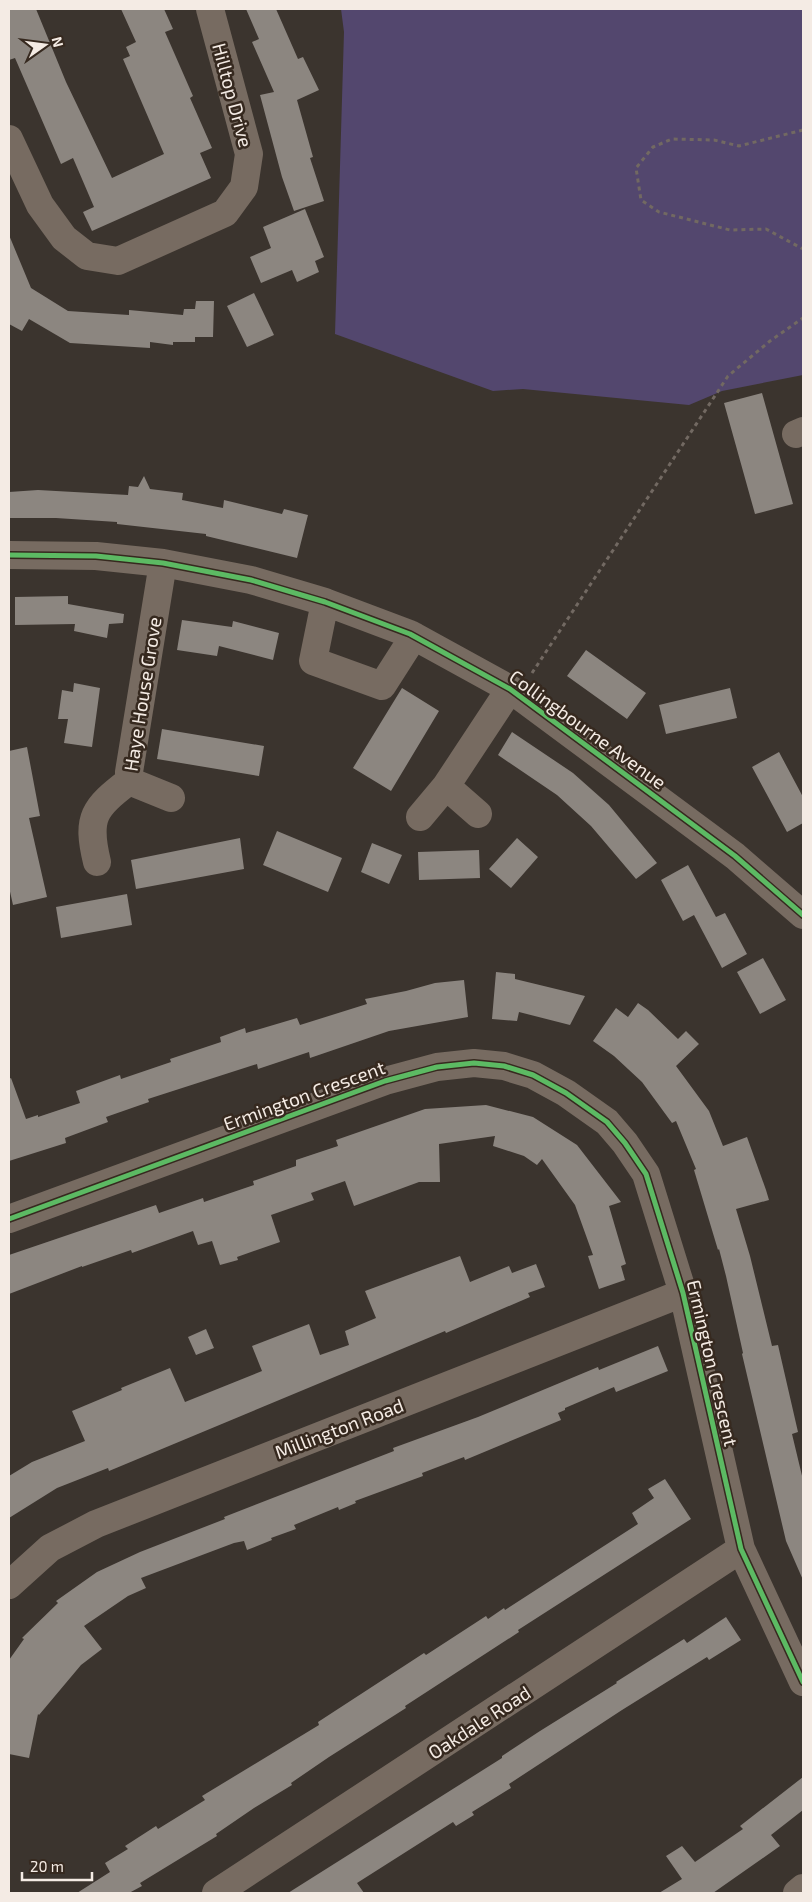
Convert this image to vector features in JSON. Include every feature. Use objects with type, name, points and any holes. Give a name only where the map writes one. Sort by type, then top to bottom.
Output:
[{"type":"street","name":"Hilltop Drive","points":[[9,139],[40,205],[64,238],[86,256],[118,261],[225,212],[244,187],[249,154],[210,9]]},
{"type":"street","name":"Collingbourne Avenue","points":[[9,555],[96,556],[163,562],[251,580],[325,602],[414,636],[514,692],[735,856],[803,915]]},
{"type":"street","name":"Haye House Grove","points":[[163,562],[130,763],[129,781],[171,798]]},
{"type":"street","points":[[325,602],[313,661],[382,686],[414,636]]},
{"type":"street","points":[[420,817],[446,786],[514,692]]},
{"type":"street","points":[[97,862],[93,845],[92,829],[94,816],[105,799],[129,781]]},
{"type":"street","points":[[446,786],[478,814]]},
{"type":"street","name":"Ermington Crescent","points":[[9,1219],[385,1081],[437,1067],[474,1064],[504,1066],[533,1075],[566,1093],[607,1122],[646,1174],[683,1293],[741,1549],[803,1682]]},
{"type":"street","name":"Millington Road","points":[[9,1585],[50,1548],[96,1524],[683,1293]]},
{"type":"street","name":"Oakdale Road","points":[[216,1893],[741,1549]]},
{"type":"street","points":[[797,1893],[803,1888]]},
{"type":"path","points":[[803,130],[739,146],[714,140],[672,139],[653,147],[636,168],[641,200],[659,212],[730,230],[766,229],[803,249]]},
{"type":"path","points":[[514,692],[728,376],[770,341],[803,318]]},
{"type":"shaded area","points":[[341,9],[803,9],[803,375],[722,391],[689,405],[523,389],[493,391],[335,334],[344,32]]},
{"type":"building","points":[[9,9],[36,9],[66,82],[112,178],[164,154],[123,59],[130,56],[126,47],[136,42],[121,9],[164,9],[173,29],[165,32],[193,96],[190,98],[212,148],[200,153],[211,178],[92,231],[83,212],[94,207],[73,158],[61,164],[15,58],[9,60]]},
{"type":"building","points":[[246,9],[276,9],[298,59],[303,57],[319,90],[297,100],[313,157],[310,158],[324,201],[294,211],[282,177],[260,95],[274,92],[252,42],[259,39]]},
{"type":"building","points":[[305,209],[324,257],[315,261],[319,272],[297,282],[292,270],[261,283],[250,257],[271,248],[263,227]]},
{"type":"building","points":[[9,235],[31,288],[68,311],[129,315],[129,310],[183,315],[184,309],[195,309],[196,301],[214,301],[213,337],[195,337],[195,342],[173,342],[173,345],[150,342],[150,348],[70,343],[29,319],[22,331],[9,324]]},
{"type":"building","points":[[254,293],[274,335],[247,347],[227,306]]},
{"type":"building","points":[[762,393],[793,504],[755,514],[724,403]]},
{"type":"building","points":[[144,476],[150,489],[183,493],[182,500],[223,508],[224,500],[282,514],[284,509],[308,515],[297,558],[206,536],[206,534],[117,524],[117,522],[56,518],[9,518],[9,492],[38,490],[128,495],[129,486],[138,487]]},
{"type":"building","points":[[68,596],[68,604],[124,614],[123,623],[109,624],[107,638],[74,631],[75,624],[15,625],[15,597]]},
{"type":"building","points":[[182,620],[232,627],[233,621],[279,633],[273,660],[219,646],[217,656],[177,650]]},
{"type":"building","points":[[586,650],[646,693],[627,719],[567,676]]},
{"type":"building","points":[[74,683],[100,688],[92,747],[64,743],[68,719],[58,719],[62,690],[73,692]]},
{"type":"building","points":[[402,688],[439,711],[391,791],[353,768]]},
{"type":"building","points":[[730,688],[737,718],[666,734],[659,705]]},
{"type":"building","points":[[162,729],[264,746],[259,776],[157,759]]},
{"type":"building","points":[[512,732],[573,773],[609,805],[657,863],[636,879],[591,826],[557,795],[498,755]]},
{"type":"building","points":[[27,747],[40,816],[29,818],[47,897],[13,905],[9,887],[9,751]]},
{"type":"building","points":[[779,752],[803,797],[803,823],[787,832],[752,767]]},
{"type":"building","points":[[277,831],[342,858],[328,892],[263,865]]},
{"type":"building","points":[[240,838],[244,869],[136,889],[131,860]]},
{"type":"building","points":[[517,838],[538,857],[511,888],[489,869]]},
{"type":"building","points":[[372,843],[402,855],[389,884],[361,872]]},
{"type":"building","points":[[479,850],[480,878],[419,880],[418,852]]},
{"type":"building","points":[[688,865],[716,917],[725,913],[747,954],[722,968],[694,915],[683,921],[661,880]]},
{"type":"building","points":[[127,894],[132,925],[61,938],[56,907]]},
{"type":"building","points":[[763,958],[786,1000],[760,1014],[737,972]]},
{"type":"building","points":[[496,972],[515,974],[515,979],[585,996],[570,1025],[519,1012],[517,1021],[492,1019]]},
{"type":"building","points":[[464,980],[468,1017],[389,1031],[310,1058],[309,1052],[258,1069],[257,1064],[148,1099],[149,1102],[106,1117],[108,1122],[65,1138],[66,1143],[9,1161],[9,1079],[11,1078],[26,1119],[38,1115],[38,1117],[80,1103],[76,1091],[120,1075],[121,1079],[171,1062],[170,1059],[221,1042],[220,1037],[245,1028],[246,1033],[297,1018],[300,1025],[367,1004],[365,999],[435,983]]},
{"type":"building","points":[[638,1003],[678,1039],[686,1031],[699,1044],[676,1066],[709,1111],[723,1146],[747,1137],[769,1200],[736,1209],[750,1256],[772,1346],[778,1345],[798,1432],[792,1434],[803,1480],[803,1580],[786,1541],[742,1354],[726,1276],[694,1170],[696,1169],[676,1121],[672,1123],[642,1082],[614,1056],[593,1041],[616,1008],[628,1017]]},
{"type":"building","points":[[486,1105],[533,1117],[577,1145],[621,1202],[609,1206],[626,1264],[621,1266],[625,1280],[599,1289],[588,1256],[593,1255],[575,1205],[542,1159],[537,1165],[524,1156],[493,1146],[495,1136],[439,1144],[440,1182],[419,1182],[354,1206],[345,1181],[311,1193],[314,1200],[271,1215],[280,1242],[237,1257],[238,1260],[220,1265],[212,1241],[198,1245],[193,1231],[132,1253],[131,1250],[82,1266],[9,1294],[9,1255],[156,1205],[159,1213],[203,1198],[204,1202],[254,1185],[253,1181],[296,1166],[296,1160],[338,1146],[336,1140],[425,1109]]},
{"type":"building","points":[[460,1256],[470,1282],[509,1266],[512,1273],[536,1264],[545,1287],[528,1293],[530,1297],[446,1333],[445,1331],[109,1471],[108,1468],[57,1488],[9,1518],[9,1476],[32,1462],[85,1441],[72,1411],[170,1368],[185,1402],[262,1371],[252,1346],[309,1324],[320,1355],[349,1345],[345,1331],[376,1318],[365,1291]]},
{"type":"building","points":[[206,1329],[214,1348],[196,1355],[188,1337]]},
{"type":"building","points":[[658,1346],[668,1371],[616,1392],[614,1387],[565,1408],[565,1410],[558,1413],[561,1420],[465,1460],[464,1457],[422,1473],[423,1476],[355,1501],[356,1503],[339,1510],[338,1507],[294,1525],[296,1529],[271,1538],[272,1540],[247,1550],[244,1541],[234,1543],[141,1578],[146,1588],[128,1596],[84,1626],[102,1649],[81,1665],[38,1714],[29,1758],[9,1754],[9,1660],[24,1639],[22,1638],[58,1603],[56,1601],[97,1572],[140,1552],[225,1519],[224,1517],[394,1451],[393,1448],[478,1417],[598,1367],[599,1370]]},
{"type":"building","points":[[665,1479],[691,1519],[518,1630],[519,1632],[405,1706],[406,1708],[329,1757],[291,1783],[292,1785],[216,1834],[217,1836],[140,1883],[142,1886],[129,1893],[77,1893],[110,1872],[105,1863],[128,1849],[125,1846],[156,1826],[158,1829],[205,1800],[202,1796],[319,1725],[318,1722],[424,1653],[426,1655],[486,1616],[488,1619],[504,1608],[505,1610],[638,1524],[632,1513],[654,1498],[648,1489]]},
{"type":"building","points":[[726,1617],[741,1640],[709,1660],[707,1657],[509,1784],[511,1788],[472,1812],[474,1815],[456,1826],[453,1822],[357,1883],[364,1893],[288,1893],[502,1758],[502,1756],[540,1731],[684,1639],[687,1643]]},
{"type":"building","points":[[803,1777],[803,1810],[771,1835],[780,1846],[713,1893],[659,1893],[682,1879],[666,1856],[682,1846],[695,1862],[743,1829],[740,1826]]},
{"type":"cycle path","points":[[9,555],[96,556],[163,563],[251,580],[325,602],[410,634],[510,689],[735,856],[803,915]]},
{"type":"cycle path","points":[[9,1219],[385,1081],[437,1067],[474,1063],[504,1066],[533,1075],[566,1093],[607,1122],[625,1143],[646,1174],[683,1293],[741,1549],[803,1682]]}]
